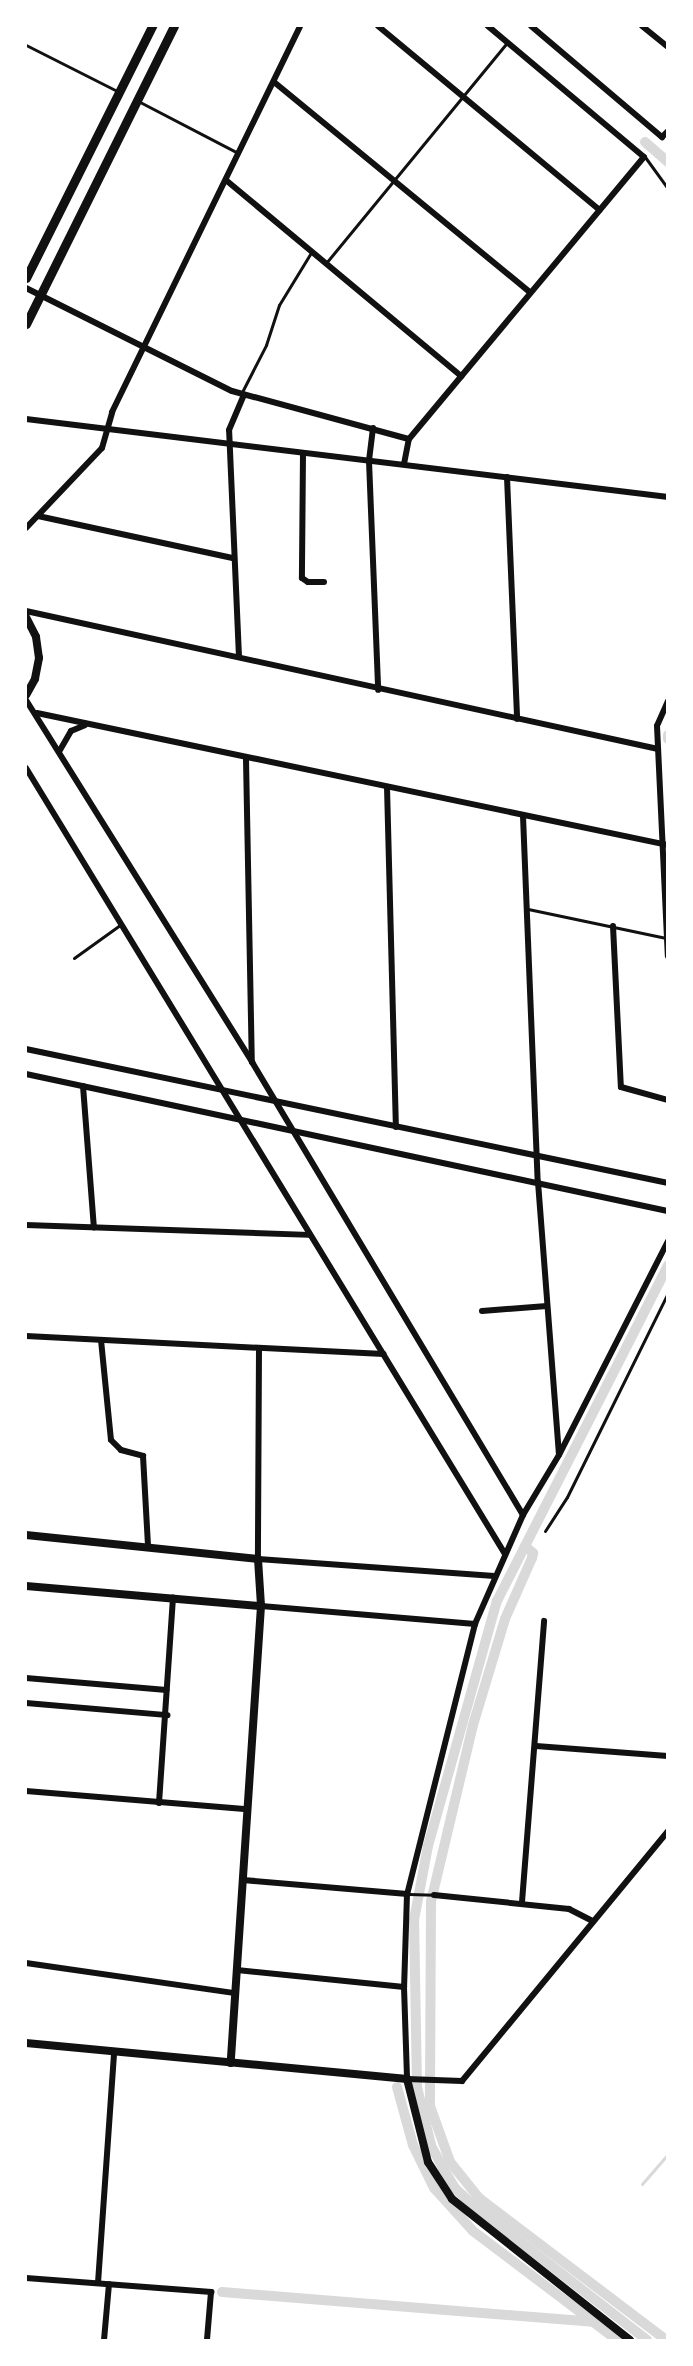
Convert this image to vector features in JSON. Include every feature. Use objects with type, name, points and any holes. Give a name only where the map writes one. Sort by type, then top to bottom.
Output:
[{"type":"highway","points":[[26,278],[152,26]]},
{"type":"highway","points":[[26,324],[174,26]]},
{"type":"street","points":[[26,528],[102,448],[112,412],[227,181],[300,26]]},
{"type":"street","points":[[378,26],[600,210]]},
{"type":"street","points":[[404,464],[409,439],[644,157],[488,26]]},
{"type":"street","points":[[531,26],[665,134]]},
{"type":"street","points":[[642,26],[668,47]]},
{"type":"street","points":[[274,82],[530,292]]},
{"type":"street","points":[[227,181],[461,376]]},
{"type":"street","points":[[26,288],[243,394],[409,439]]},
{"type":"street","points":[[238,657],[229,430],[243,394]]},
{"type":"street","points":[[26,419],[668,497]]},
{"type":"street","points":[[373,428],[369,460],[378,690]]},
{"type":"street","points":[[303,453],[302,578],[308,582],[324,582]]},
{"type":"street","points":[[507,477],[517,719]]},
{"type":"street","points":[[38,516],[233,558]]},
{"type":"street","points":[[26,611],[378,690],[658,748]]},
{"type":"street","points":[[26,617],[36,636],[39,658],[35,679],[26,695]]},
{"type":"street","points":[[26,700],[37,713],[252,1062],[288,1128],[523,1515]]},
{"type":"street","points":[[668,701],[657,726],[666,844],[668,956]]},
{"type":"street","points":[[37,713],[246,759],[666,844]]},
{"type":"street","points":[[60,750],[71,731],[87,724]]},
{"type":"street","points":[[246,759],[252,1062]]},
{"type":"street","points":[[26,768],[505,1554]]},
{"type":"street","points":[[387,787],[396,1127]]},
{"type":"street","points":[[523,816],[538,1182],[559,1455]]},
{"type":"street","points":[[613,926],[621,1087],[668,1100]]},
{"type":"street","points":[[26,1049],[668,1183]]},
{"type":"street","points":[[26,1074],[288,1128],[668,1211]]},
{"type":"street","points":[[83,1086],[94,1228]]},
{"type":"street","points":[[26,1226],[309,1235]]},
{"type":"street","points":[[630,2340],[452,2199],[425,2154],[409,2079],[404,1987],[410,1895],[475,1624],[494,1576],[523,1515],[559,1455],[668,1241]]},
{"type":"street","points":[[482,1311],[547,1306]]},
{"type":"street","points":[[26,1336],[384,1354]]},
{"type":"street","points":[[101,1340],[111,1440],[121,1450],[143,1456],[148,1546]]},
{"type":"street","points":[[231,2063],[261,1606],[258,1559],[259,1348]]},
{"type":"street","points":[[26,1535],[258,1559],[494,1576]]},
{"type":"street","points":[[26,1586],[475,1624]]},
{"type":"street","points":[[159,1803],[173,1597]]},
{"type":"street","points":[[522,1902],[544,1621]]},
{"type":"street","points":[[26,1678],[166,1690]]},
{"type":"street","points":[[26,1702],[166,1715]]},
{"type":"street","points":[[536,1746],[668,1756]]},
{"type":"street","points":[[26,1791],[248,1809]]},
{"type":"street","points":[[26,2043],[409,2079],[462,2081],[668,1831]]},
{"type":"street","points":[[243,1880],[410,1895]]},
{"type":"street","points":[[434,1895],[522,1902],[569,1909],[593,1921]]},
{"type":"street","points":[[26,1963],[235,1993]]},
{"type":"street","points":[[237,1970],[404,1987]]},
{"type":"street","points":[[98,2283],[114,2053]]},
{"type":"street","points":[[26,2278],[212,2292],[207,2340]]},
{"type":"street","points":[[104,2340],[109,2284]]},
{"type":"lane","points":[[326,263],[508,42]]},
{"type":"lane","points":[[26,45],[119,92]]},
{"type":"lane","points":[[138,101],[240,154]]},
{"type":"lane","points":[[644,157],[668,189]]},
{"type":"lane","points":[[243,394],[266,345],[279,305],[312,251]]},
{"type":"lane","points":[[528,909],[666,938]]},
{"type":"lane","points":[[74,958],[121,924]]},
{"type":"lane","points":[[546,1531],[567,1497],[668,1293]]},
{"type":"lane","points":[[410,1895],[434,1895]]},
{"type":"waterway","points":[[645,142],[668,162]]},
{"type":"waterway","points":[[647,2340],[474,2206],[455,2188],[443,2168],[431,2145],[417,2087],[414,1920],[428,1846],[497,1601],[668,1265]]},
{"type":"waterway","points":[[525,1546],[533,1553],[532,1558],[505,1619],[473,1725],[431,1901],[430,2106],[450,2162],[479,2198],[666,2340]]},
{"type":"waterway","points":[[397,2087],[413,2145],[434,2188],[473,2231],[617,2340]]},
{"type":"waterway","points":[[642,2184],[668,2154]]},
{"type":"waterway","points":[[222,2292],[593,2322]]}]
